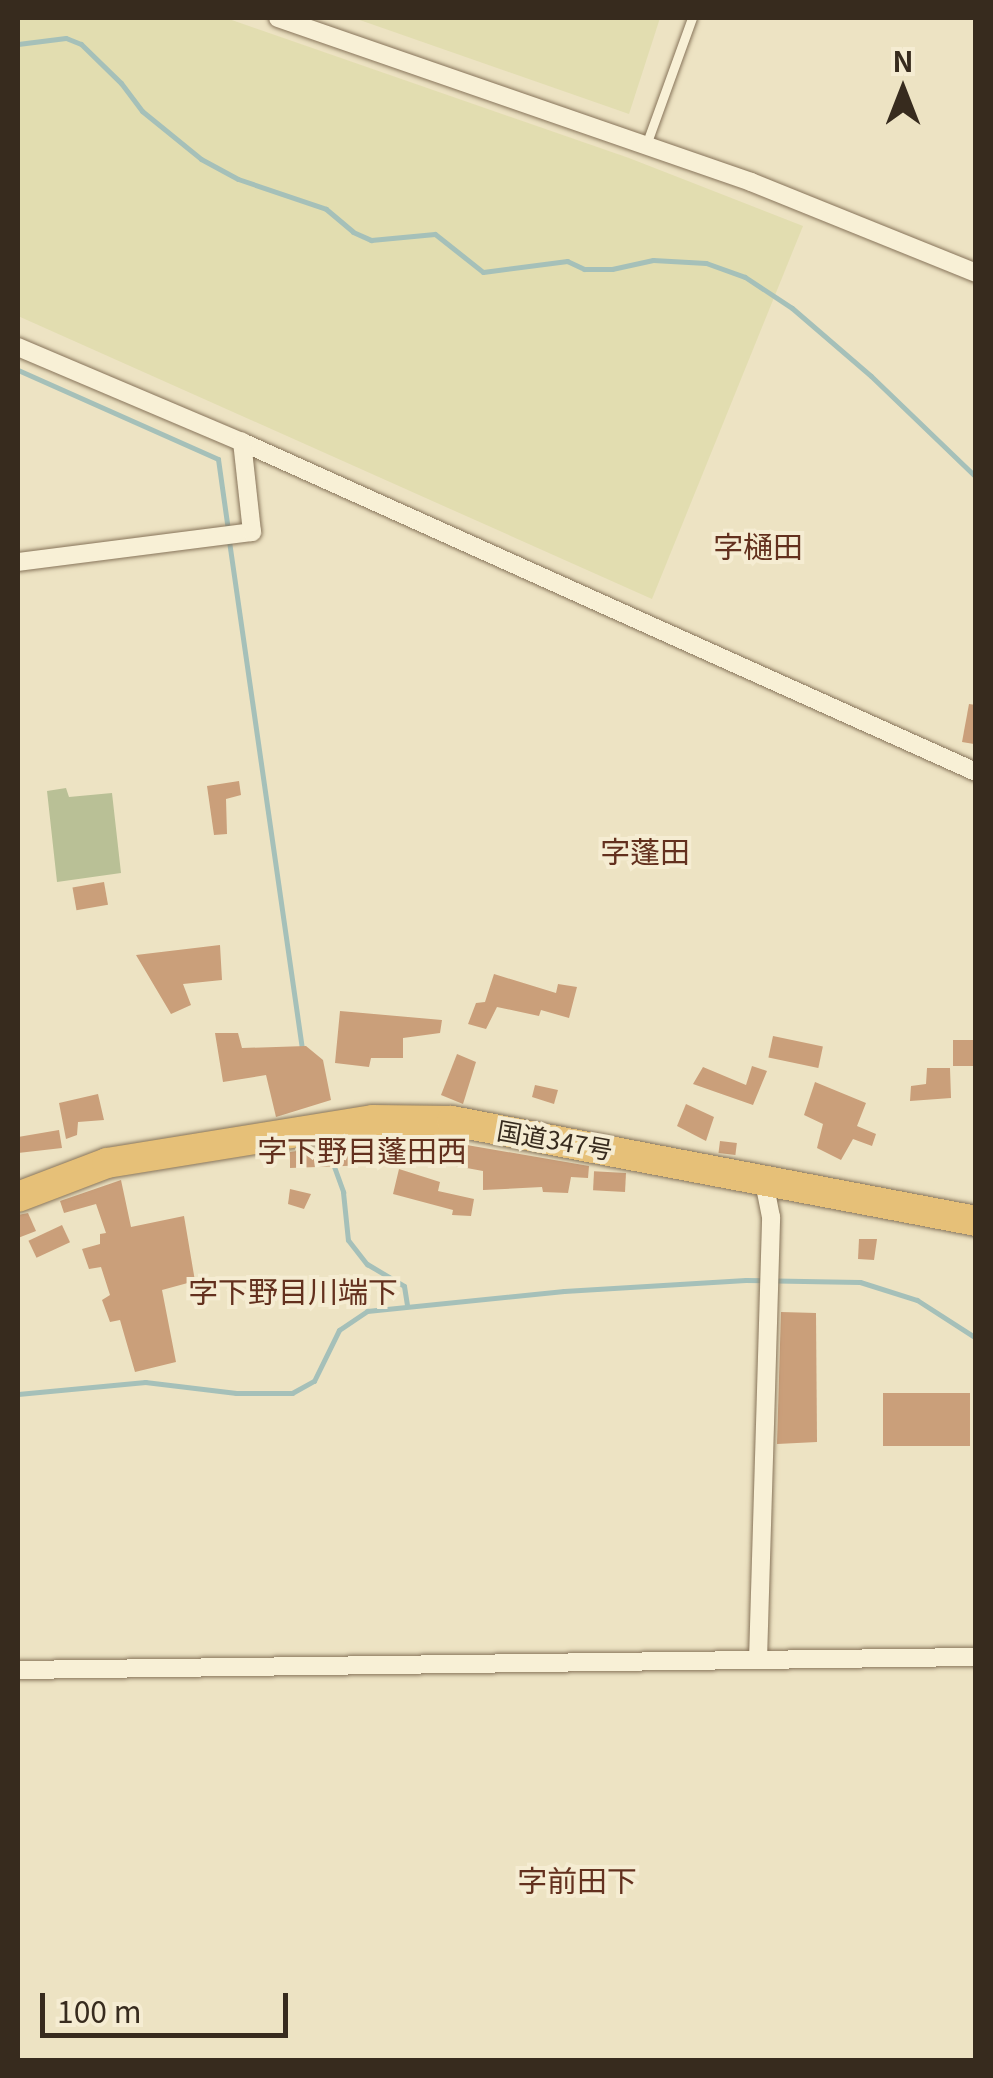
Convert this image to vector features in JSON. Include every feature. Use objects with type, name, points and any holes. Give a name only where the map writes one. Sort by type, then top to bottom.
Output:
[{"type":"highway","name":"国道347号","points":[[18,1197],[107,1163],[373,1120],[452,1120],[976,1221]]},
{"type":"street","points":[[278,18],[751,182],[976,273]]},
{"type":"street","points":[[18,347],[242,442],[976,772]]},
{"type":"street","points":[[18,562],[252,532],[242,442]]},
{"type":"street","points":[[758,1660],[766,1265],[771,1217],[763,1177]]},
{"type":"street","points":[[18,1670],[976,1657]]},
{"type":"lane","points":[[646,145],[692,18]]},
{"type":"shaded area","points":[[18,18],[226,18],[629,158],[803,226],[652,599],[18,316]]},
{"type":"shaded area","points":[[354,18],[660,18],[629,114]]},
{"type":"green space","points":[[66,788],[69,797],[112,793],[121,873],[57,882],[47,791]]},
{"type":"building","points":[[969,704],[976,705],[974,744],[962,742]]},
{"type":"building","points":[[239,781],[241,795],[226,799],[227,834],[214,835],[207,786]]},
{"type":"building","points":[[104,882],[108,905],[76,910],[72,888]]},
{"type":"building","points":[[220,945],[222,980],[183,984],[191,1005],[171,1014],[136,955]]},
{"type":"building","points":[[494,974],[556,993],[558,984],[577,987],[569,1018],[541,1010],[539,1016],[497,1007],[486,1029],[468,1024],[476,1003],[485,1002]]},
{"type":"building","points":[[340,1011],[442,1020],[440,1033],[403,1038],[403,1058],[371,1058],[369,1067],[335,1063]]},
{"type":"building","points":[[215,1033],[238,1033],[242,1048],[306,1046],[323,1060],[331,1100],[276,1117],[266,1075],[223,1082]]},
{"type":"building","points":[[773,1036],[823,1047],[818,1068],[768,1058]]},
{"type":"building","points":[[953,1040],[976,1040],[976,1066],[953,1066]]},
{"type":"building","points":[[457,1054],[476,1062],[463,1104],[441,1095]]},
{"type":"building","points":[[752,1066],[767,1071],[753,1105],[693,1084],[703,1067],[746,1085]]},
{"type":"building","points":[[927,1068],[950,1068],[951,1098],[910,1101],[911,1086],[926,1084]]},
{"type":"building","points":[[815,1082],[866,1103],[857,1126],[876,1134],[872,1146],[853,1139],[841,1160],[817,1148],[823,1124],[804,1115]]},
{"type":"building","points":[[535,1085],[558,1090],[554,1104],[532,1097]]},
{"type":"building","points":[[98,1094],[104,1120],[78,1122],[77,1135],[66,1139],[59,1103]]},
{"type":"building","points":[[686,1104],[714,1117],[706,1141],[677,1126]]},
{"type":"building","points":[[59,1130],[62,1148],[18,1153],[18,1137]]},
{"type":"building","points":[[438,1140],[589,1166],[588,1178],[571,1177],[568,1193],[543,1192],[542,1187],[483,1190],[483,1171],[434,1162]]},
{"type":"building","points":[[720,1141],[737,1143],[735,1155],[719,1153]]},
{"type":"building","points":[[371,1143],[371,1165],[290,1168],[290,1152]]},
{"type":"building","points":[[399,1169],[440,1182],[438,1191],[474,1199],[471,1216],[452,1215],[453,1210],[393,1194]]},
{"type":"building","points":[[594,1171],[626,1173],[625,1192],[593,1190]]},
{"type":"building","points":[[121,1180],[131,1227],[184,1216],[195,1281],[162,1290],[176,1362],[135,1372],[120,1320],[110,1322],[102,1300],[110,1295],[101,1267],[89,1269],[82,1249],[100,1244],[100,1234],[106,1233],[96,1204],[64,1213],[60,1201]]},
{"type":"building","points":[[290,1189],[311,1194],[304,1209],[288,1204]]},
{"type":"building","points":[[28,1213],[36,1231],[18,1238],[18,1215]]},
{"type":"building","points":[[62,1225],[70,1242],[36,1258],[28,1241]]},
{"type":"building","points":[[859,1239],[877,1239],[874,1260],[858,1259]]},
{"type":"building","points":[[781,1312],[816,1313],[817,1442],[777,1444]]},
{"type":"building","points":[[883,1393],[970,1393],[970,1446],[883,1446]]},
{"type":"waterway","points":[[18,44],[66,38],[81,44],[121,83],[142,111],[201,159],[238,179],[326,209],[353,232],[371,240],[435,234],[483,272],[567,261],[584,269],[612,269],[653,260],[706,263],[745,277],[792,308],[871,376],[976,477]]},
{"type":"waterway","points":[[18,370],[218,459],[228,530]]},
{"type":"waterway","points":[[229,541],[302,1049]]},
{"type":"waterway","points":[[332,1161],[343,1192],[348,1240],[367,1264],[404,1286],[407,1305]]},
{"type":"waterway","points":[[18,1394],[145,1382],[236,1393],[292,1393],[314,1381],[339,1330],[367,1311],[564,1291],[746,1280],[860,1282],[917,1300],[976,1338]]},
{"type":"district","name":"字樋田","points":[[758,545]]},
{"type":"district","name":"字蓬田","points":[[645,850]]},
{"type":"district","name":"字下野目蓬田西","points":[[362,1149]]},
{"type":"district","name":"字下野目川端下","points":[[293,1290]]},
{"type":"district","name":"字前田下","points":[[577,1879]]}]
